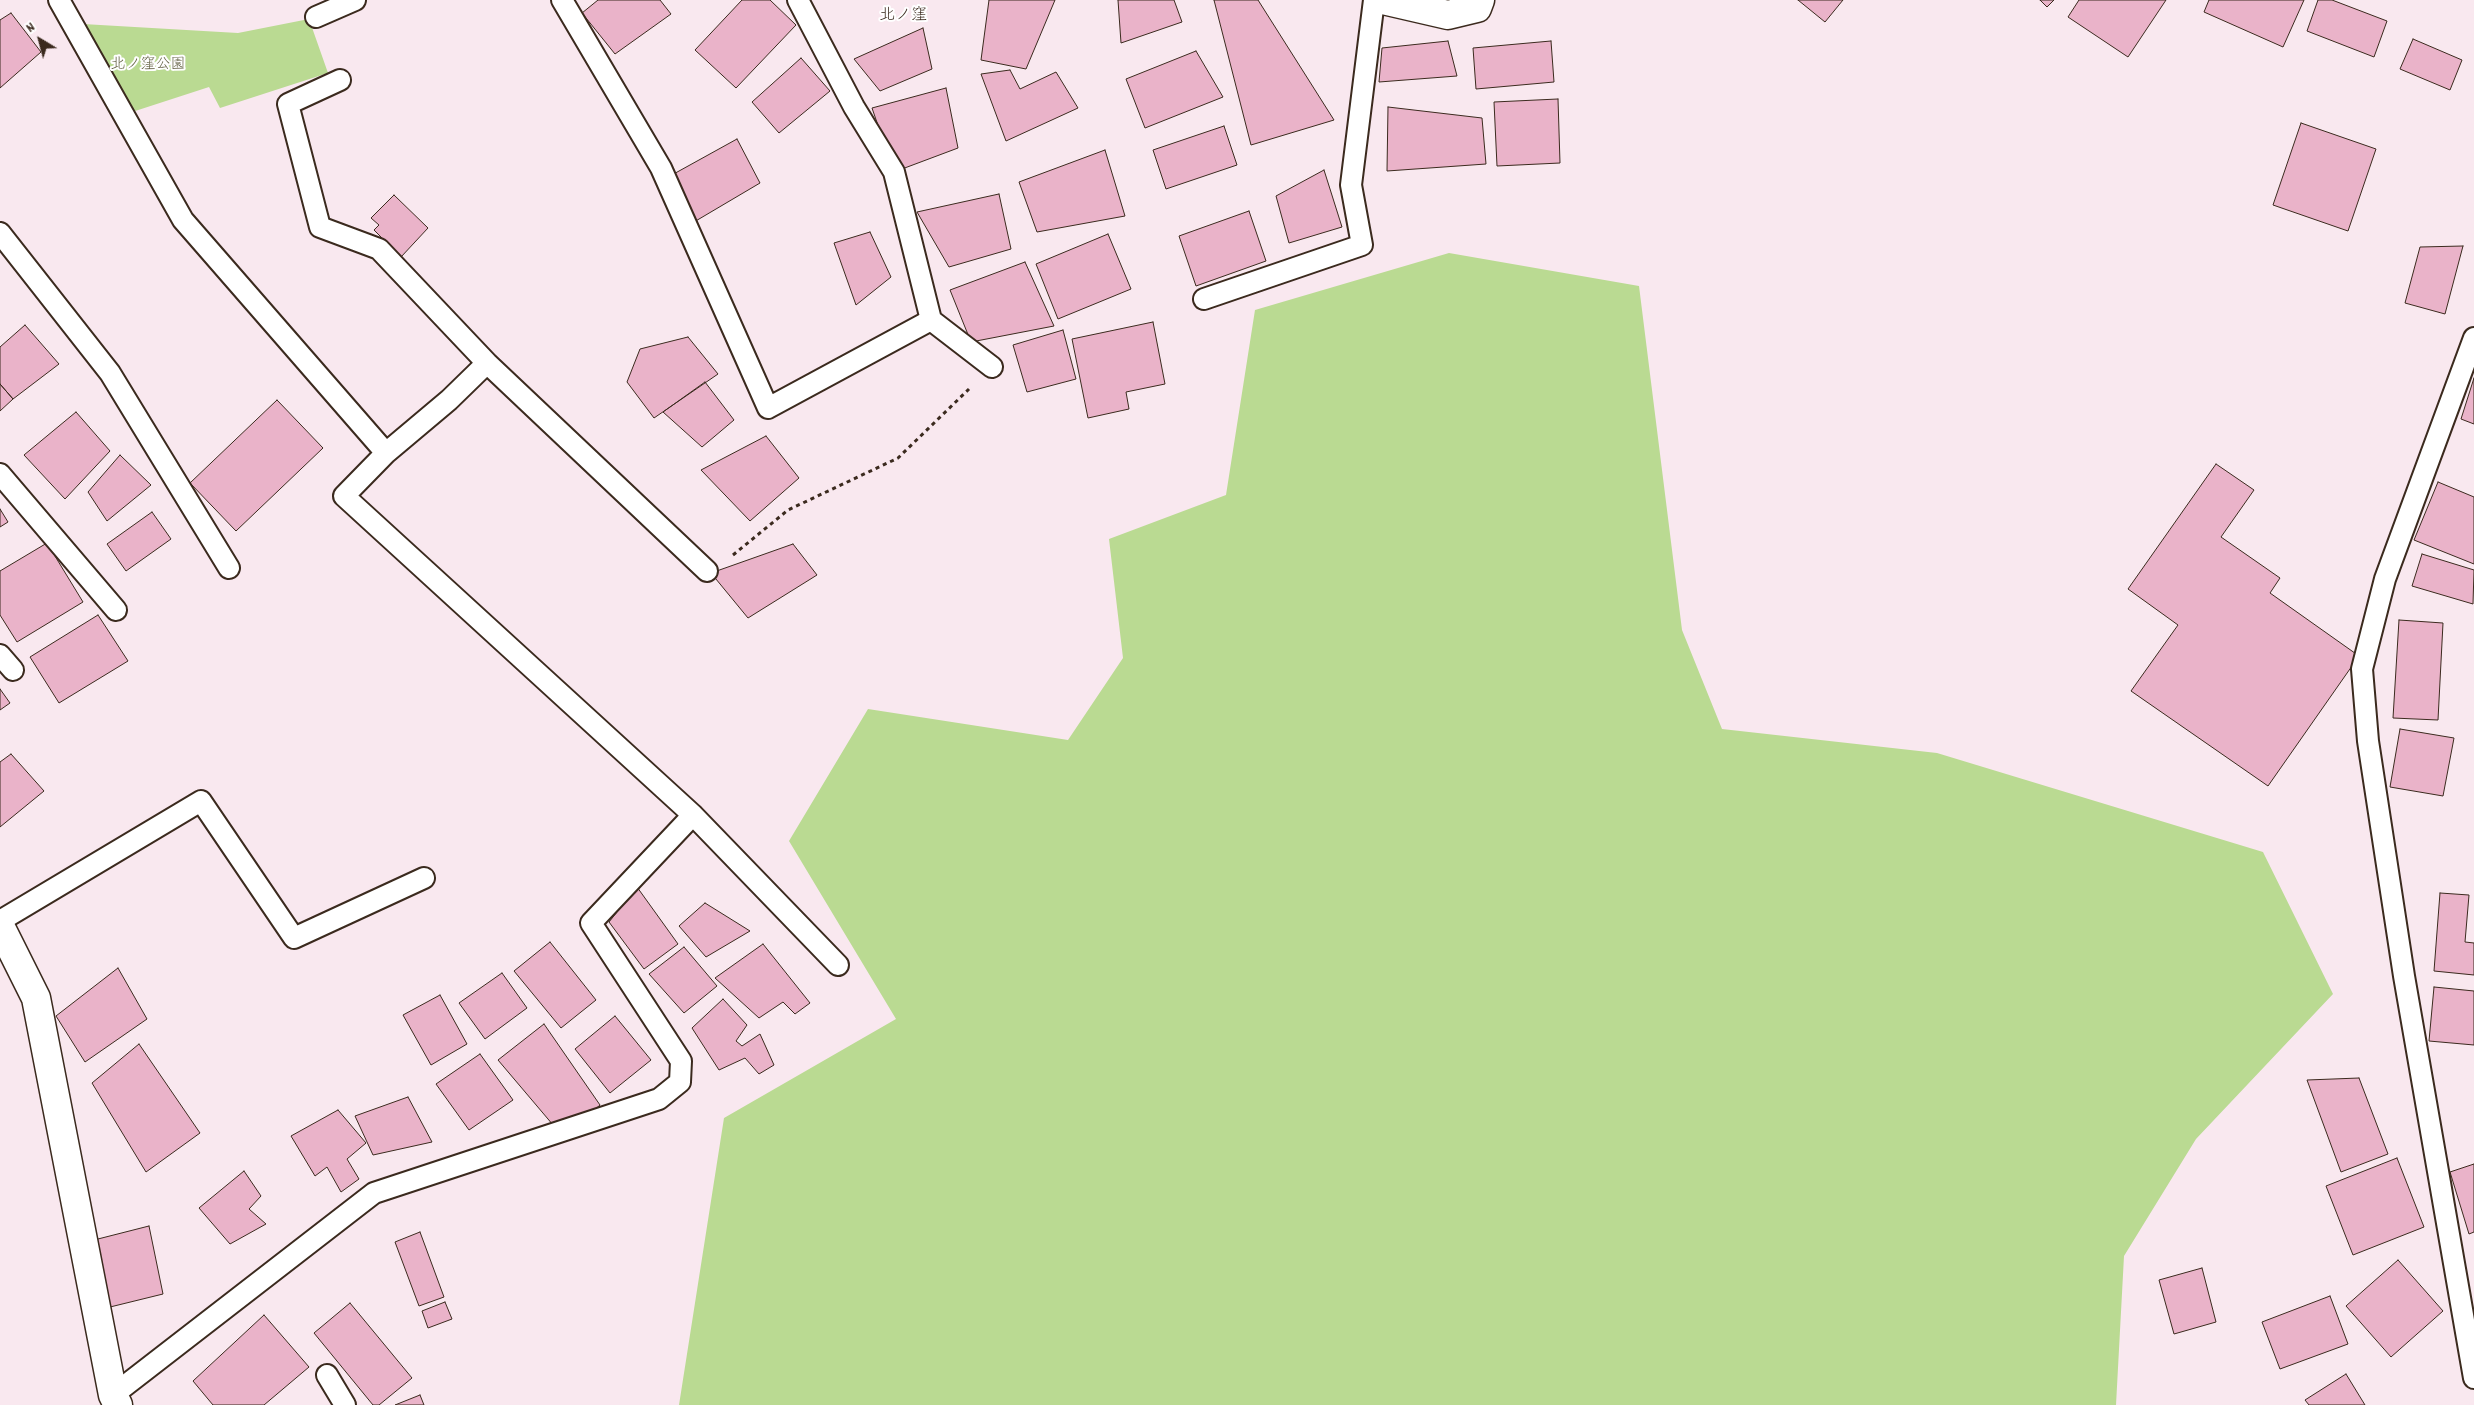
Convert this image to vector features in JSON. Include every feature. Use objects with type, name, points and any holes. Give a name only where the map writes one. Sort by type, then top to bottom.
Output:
[{"type":"street","points":[[1383,0],[1448,15],[1477,8],[1480,0]]},
{"type":"street","points":[[0,926],[36,998],[115,1400]]},
{"type":"lane","points":[[59,0],[183,220],[386,453]]},
{"type":"lane","points":[[316,18],[355,0]]},
{"type":"lane","points":[[562,0],[661,168],[768,408],[931,320]]},
{"type":"lane","points":[[798,0],[854,107],[894,172],[931,320],[992,367]]},
{"type":"lane","points":[[1204,299],[1362,246],[1351,185],[1374,0]]},
{"type":"lane","points":[[340,80],[288,104],[320,227],[379,249],[488,363],[707,570]]},
{"type":"lane","points":[[0,233],[110,373],[229,568]]},
{"type":"lane","points":[[2474,338],[2385,579],[2362,669],[2368,741],[2403,966],[2474,1378]]},
{"type":"lane","points":[[488,363],[449,400],[386,453],[344,496],[693,815],[838,965]]},
{"type":"lane","points":[[0,474],[116,610]]},
{"type":"lane","points":[[0,655],[14,670]]},
{"type":"lane","points":[[0,921],[201,801],[294,938],[424,878]]},
{"type":"lane","points":[[115,1400],[374,1194],[659,1099],[680,1082],[681,1061],[591,923],[693,815]]},
{"type":"lane","points":[[327,1376],[345,1405]]},
{"type":"path","points":[[707,570],[711,573],[788,510],[898,458],[992,367]]},
{"type":"green space","name":"北ノ窪公園","points":[[309,19],[328,73],[220,108],[209,87],[129,113],[83,24],[238,33]]},
{"type":"green space","points":[[1449,253],[1639,286],[1682,630],[1722,729],[1937,753],[2263,852],[2333,994],[2196,1139],[2124,1256],[2116,1405],[679,1405],[724,1118],[896,1019],[789,841],[868,709],[1068,740],[1123,658],[1109,539],[1226,495],[1255,310]]},
{"type":"building","points":[[598,0],[660,0],[671,14],[615,54],[582,13]]},
{"type":"building","points":[[742,0],[770,0],[796,25],[736,88],[695,50]]},
{"type":"building","points":[[989,0],[1055,0],[1026,69],[981,60]]},
{"type":"building","points":[[1118,0],[1174,0],[1182,22],[1121,43]]},
{"type":"building","points":[[1214,0],[1258,0],[1334,120],[1251,145]]},
{"type":"building","points":[[1798,0],[1843,0],[1825,22]]},
{"type":"building","points":[[2040,0],[2054,0],[2047,7]]},
{"type":"building","points":[[2079,0],[2166,0],[2128,57],[2068,17]]},
{"type":"building","points":[[2209,0],[2304,0],[2283,47],[2204,12]]},
{"type":"building","points":[[2318,0],[2332,0],[2387,21],[2374,57],[2307,31]]},
{"type":"building","points":[[11,13],[41,52],[0,88],[0,20]]},
{"type":"building","points":[[923,28],[932,69],[880,91],[854,59]]},
{"type":"building","points":[[2413,39],[2462,60],[2450,90],[2400,69]]},
{"type":"building","points":[[1448,41],[1457,76],[1379,82],[1382,48]]},
{"type":"building","points":[[1551,41],[1554,82],[1476,89],[1473,48]]},
{"type":"building","points":[[1196,51],[1223,97],[1145,128],[1126,79]]},
{"type":"building","points":[[801,58],[830,91],[779,133],[752,102]]},
{"type":"building","points":[[1010,70],[1020,89],[1056,72],[1078,108],[1006,141],[981,74]]},
{"type":"building","points":[[946,88],[958,148],[894,172],[872,108]]},
{"type":"building","points":[[1558,99],[1560,163],[1497,166],[1494,102]]},
{"type":"building","points":[[1388,107],[1482,118],[1486,164],[1387,171]]},
{"type":"building","points":[[2301,123],[2376,149],[2348,231],[2273,205]]},
{"type":"building","points":[[1224,126],[1237,165],[1166,189],[1153,150]]},
{"type":"building","points":[[737,139],[760,183],[694,222],[670,176]]},
{"type":"building","points":[[1105,150],[1125,216],[1037,232],[1019,182]]},
{"type":"building","points":[[1324,170],[1342,227],[1289,243],[1276,196]]},
{"type":"building","points":[[999,194],[1011,249],[949,267],[917,212]]},
{"type":"building","points":[[394,195],[428,228],[401,257],[374,230],[379,225],[371,218]]},
{"type":"building","points":[[1249,211],[1266,261],[1196,286],[1179,236]]},
{"type":"building","points":[[870,232],[891,277],[856,305],[834,243]]},
{"type":"building","points":[[1108,234],[1131,289],[1058,319],[1036,264]]},
{"type":"building","points":[[2463,246],[2445,314],[2405,303],[2420,247]]},
{"type":"building","points":[[1025,262],[1054,326],[971,342],[950,290]]},
{"type":"building","points":[[1153,322],[1165,384],[1126,392],[1129,409],[1088,418],[1072,339]]},
{"type":"building","points":[[25,325],[59,364],[13,399],[0,384],[0,347]]},
{"type":"building","points":[[1063,330],[1076,379],[1027,392],[1013,345]]},
{"type":"building","points":[[688,337],[718,374],[654,418],[627,382],[640,349]]},
{"type":"building","points":[[2474,378],[2474,424],[2461,419]]},
{"type":"building","points":[[705,382],[734,420],[702,447],[663,412]]},
{"type":"building","points":[[0,384],[13,399],[0,411]]},
{"type":"building","points":[[277,400],[323,448],[236,531],[190,483]]},
{"type":"building","points":[[76,412],[110,451],[65,499],[24,455]]},
{"type":"building","points":[[766,436],[799,478],[750,521],[701,470]]},
{"type":"building","points":[[120,455],[151,485],[107,521],[88,492]]},
{"type":"building","points":[[2216,464],[2254,490],[2221,537],[2280,578],[2270,593],[2359,656],[2268,786],[2131,691],[2178,625],[2128,589]]},
{"type":"building","points":[[2438,482],[2474,497],[2474,564],[2414,540]]},
{"type":"building","points":[[0,509],[8,522],[0,527]]},
{"type":"building","points":[[152,512],[171,539],[126,571],[107,544]]},
{"type":"building","points":[[47,543],[83,602],[17,642],[0,615],[0,571]]},
{"type":"building","points":[[793,544],[817,575],[748,618],[711,573]]},
{"type":"building","points":[[2422,554],[2474,570],[2473,604],[2412,586]]},
{"type":"building","points":[[98,615],[128,661],[59,703],[30,657]]},
{"type":"building","points":[[2399,620],[2443,623],[2438,720],[2393,718]]},
{"type":"building","points":[[0,689],[10,703],[0,710]]},
{"type":"building","points":[[2400,729],[2454,738],[2443,796],[2390,787]]},
{"type":"building","points":[[11,754],[44,791],[0,827],[0,762]]},
{"type":"building","points":[[637,887],[678,944],[644,969],[609,922]]},
{"type":"building","points":[[2440,893],[2469,895],[2465,942],[2474,943],[2474,975],[2434,971]]},
{"type":"building","points":[[705,903],[750,931],[706,957],[679,926]]},
{"type":"building","points":[[550,942],[596,1000],[561,1028],[514,971]]},
{"type":"building","points":[[763,944],[810,1003],[795,1014],[783,1002],[759,1018],[715,978]]},
{"type":"building","points":[[684,947],[717,986],[684,1013],[649,974]]},
{"type":"building","points":[[118,968],[147,1019],[85,1062],[56,1016]]},
{"type":"building","points":[[502,973],[527,1008],[485,1039],[459,1003]]},
{"type":"building","points":[[2434,987],[2474,991],[2474,1045],[2429,1041]]},
{"type":"building","points":[[440,995],[467,1044],[431,1065],[403,1015]]},
{"type":"building","points":[[723,999],[747,1025],[736,1041],[742,1046],[760,1034],[774,1065],[759,1074],[745,1058],[719,1070],[692,1028]]},
{"type":"building","points":[[615,1016],[651,1060],[610,1093],[575,1049]]},
{"type":"building","points":[[544,1024],[600,1105],[582,1121],[559,1132],[498,1060]]},
{"type":"building","points":[[139,1044],[200,1133],[146,1172],[92,1083]]},
{"type":"building","points":[[480,1054],[513,1100],[469,1130],[436,1084]]},
{"type":"building","points":[[2359,1078],[2388,1154],[2341,1172],[2307,1080]]},
{"type":"building","points":[[408,1097],[432,1142],[373,1155],[355,1116]]},
{"type":"building","points":[[338,1110],[366,1143],[347,1159],[359,1179],[341,1192],[327,1167],[315,1176],[291,1136]]},
{"type":"building","points":[[2397,1158],[2424,1227],[2353,1255],[2326,1186]]},
{"type":"building","points":[[2474,1164],[2474,1232],[2469,1234],[2450,1172]]},
{"type":"building","points":[[244,1171],[261,1196],[249,1209],[266,1224],[230,1244],[199,1208]]},
{"type":"building","points":[[149,1226],[163,1294],[106,1308],[94,1240]]},
{"type":"building","points":[[420,1232],[444,1297],[419,1306],[395,1242]]},
{"type":"building","points":[[2398,1260],[2443,1311],[2391,1357],[2346,1306]]},
{"type":"building","points":[[2202,1268],[2216,1322],[2174,1334],[2159,1280]]},
{"type":"building","points":[[2330,1296],[2348,1344],[2280,1369],[2262,1322]]},
{"type":"building","points":[[445,1302],[452,1319],[428,1328],[422,1311]]},
{"type":"building","points":[[350,1303],[412,1378],[379,1405],[373,1405],[314,1333]]},
{"type":"building","points":[[264,1315],[309,1367],[264,1405],[213,1405],[193,1381]]},
{"type":"building","points":[[2346,1374],[2365,1405],[2309,1405],[2305,1400]]},
{"type":"building","points":[[420,1395],[424,1405],[395,1405]]},
{"type":"district","name":"北ノ窪","points":[[903,17]]}]
